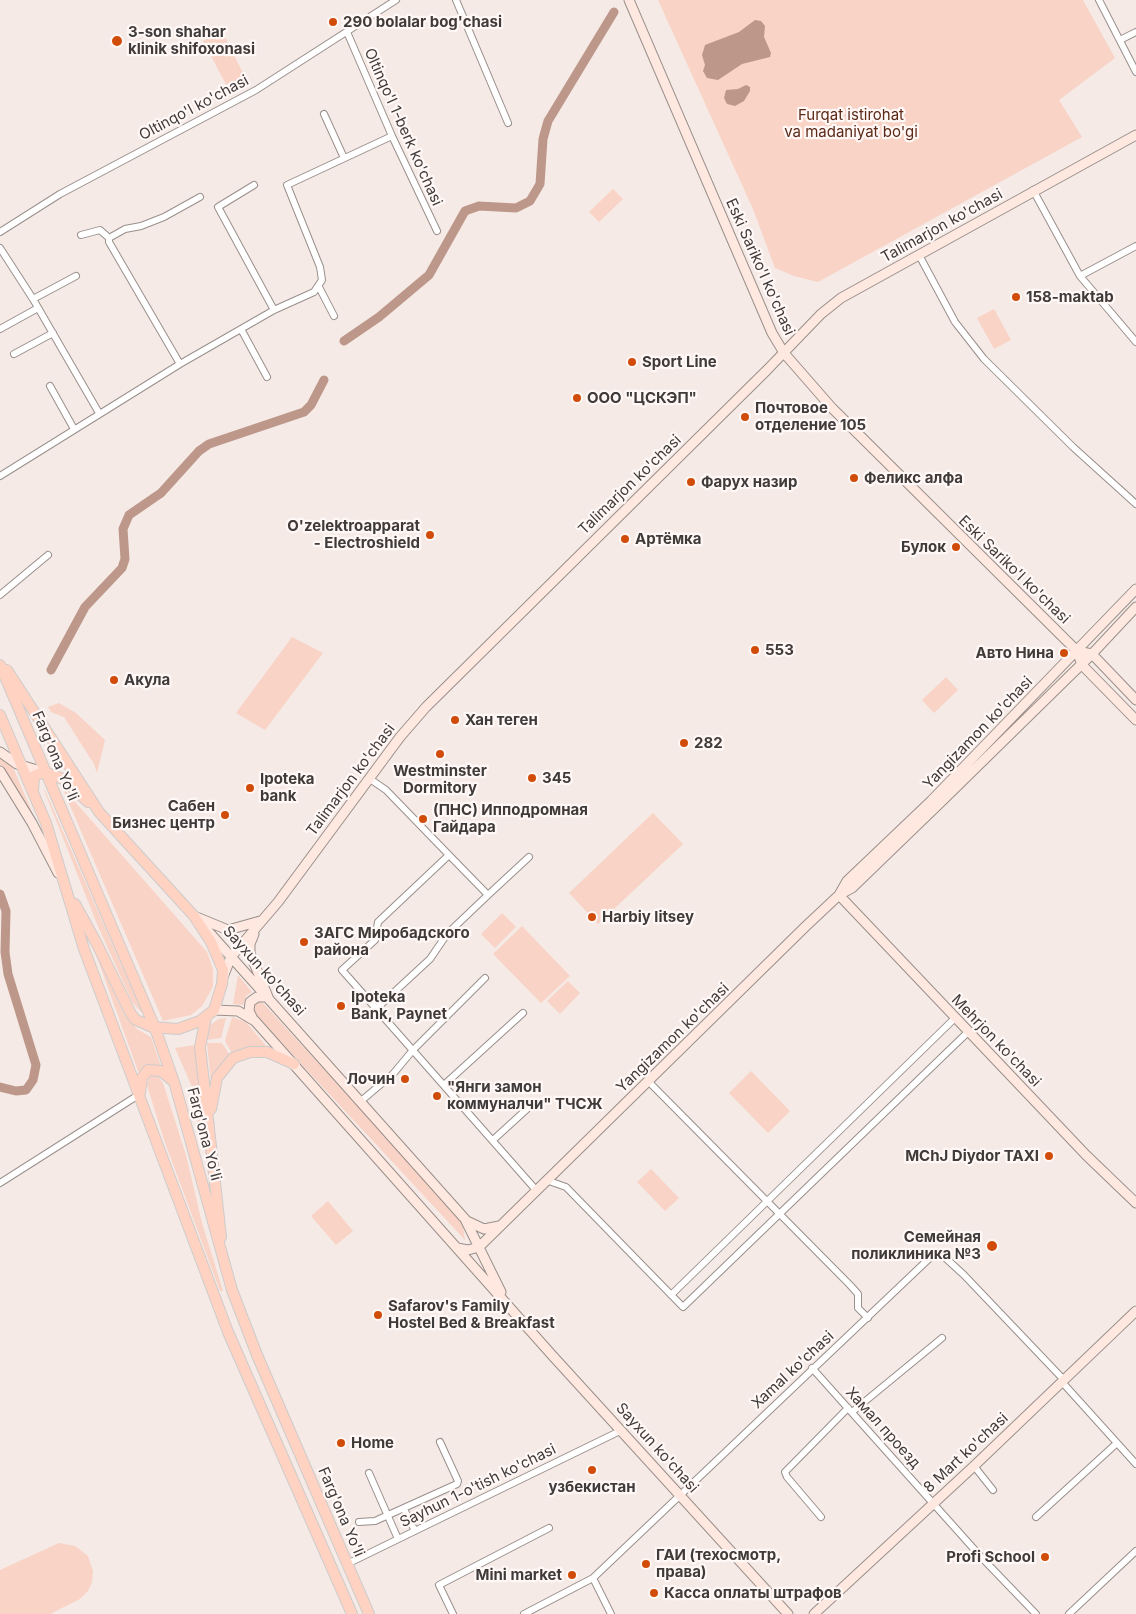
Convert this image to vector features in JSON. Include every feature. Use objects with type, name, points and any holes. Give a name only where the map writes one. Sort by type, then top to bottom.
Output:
[{"type":"main road","name":"Sayxun ko'chasi","points":[[0,660],[99,812],[194,916]]},
{"type":"main road","name":"Farg'ona Yo'li","points":[[0,665],[44,772],[83,856],[155,1028],[175,1085],[224,1266],[257,1355],[369,1614]]},
{"type":"main road","name":"Farg'ona Yo'li","points":[[0,715],[46,823],[84,949],[228,1332],[352,1614]]},
{"type":"main road","points":[[33,792],[34,776],[44,772],[63,779],[99,812]]},
{"type":"main road","points":[[66,887],[97,944],[131,1014],[142,1024],[155,1028],[182,1028],[206,1017],[214,1010],[223,977],[218,954],[194,916]]},
{"type":"main road","points":[[206,1017],[200,1042],[224,1266]]},
{"type":"main road","points":[[209,1118],[217,1078],[233,1058],[250,1052],[267,1052],[294,1064]]},
{"type":"main road","points":[[140,1094],[144,1075],[151,1069],[164,1073],[175,1085]]},
{"type":"street","name":"Oltinqo'l ko'chasi","points":[[0,232],[60,194],[256,90],[396,0]]},
{"type":"street","points":[[456,0],[508,123]]},
{"type":"street","points":[[1099,0],[1136,72]]},
{"type":"street","name":"Eski Sariko'l ko'chasi","points":[[630,1],[772,333],[784,353],[832,408],[1077,651],[1082,665],[1136,720]]},
{"type":"street","name":"Oltinqo'l 1-berk ko'chasi","points":[[347,32],[392,136],[437,232]]},
{"type":"street","points":[[1120,40],[1136,32]]},
{"type":"street","points":[[324,114],[344,158]]},
{"type":"street","name":"Talimarjon ko'chasi","points":[[223,977],[231,957],[261,921],[400,737],[426,707],[830,306],[1033,190],[1136,135]]},
{"type":"street","points":[[0,476],[180,364],[274,310],[314,292],[322,280],[320,267],[287,185],[392,136]]},
{"type":"street","points":[[254,185],[218,207],[274,310]]},
{"type":"street","points":[[1033,190],[1080,276],[1136,342]]},
{"type":"street","points":[[109,238],[125,229],[141,226],[164,217],[200,197]]},
{"type":"street","points":[[80,235],[100,230],[109,238],[109,242],[180,364]]},
{"type":"street","points":[[1080,276],[1136,246]]},
{"type":"street","points":[[0,248],[34,299],[99,413]]},
{"type":"street","points":[[919,255],[955,322],[984,359],[1073,447],[1136,504]]},
{"type":"street","points":[[34,299],[76,276]]},
{"type":"street","points":[[319,286],[334,316]]},
{"type":"street","points":[[0,329],[38,308]]},
{"type":"street","points":[[241,329],[267,377]]},
{"type":"street","points":[[14,354],[54,333]]},
{"type":"street","points":[[50,386],[74,429]]},
{"type":"street","points":[[0,595],[48,555]]},
{"type":"street","name":"Yangizamon ko'chasi","points":[[839,895],[847,881],[931,800],[1136,589]]},
{"type":"street","name":"Yangizamon ko'chasi","points":[[479,1247],[839,895],[859,881],[1082,665],[1136,607]]},
{"type":"street","points":[[1077,651],[1092,654],[1136,700]]},
{"type":"street","points":[[0,752],[22,766],[44,772]]},
{"type":"street","points":[[0,771],[32,823],[66,887]]},
{"type":"street","points":[[370,779],[386,790],[488,895]]},
{"type":"street","points":[[449,855],[378,922],[374,940],[342,970],[445,1084],[536,1190]]},
{"type":"street","points":[[377,1008],[430,959],[447,934],[529,857]]},
{"type":"street","name":"Mehrjon ko'chasi","points":[[839,895],[968,1032],[1136,1203]]},
{"type":"street","points":[[194,916],[228,930],[261,921]]},
{"type":"street","name":"Sayxun ko'chasi","points":[[194,916],[465,1219],[505,1301]]},
{"type":"street","points":[[255,1021],[249,1011],[250,1002],[257,996],[268,997],[249,948],[261,921]]},
{"type":"street","points":[[361,1101],[387,1080],[413,1050],[485,978]]},
{"type":"street","name":"Sayxun ko'chasi","points":[[214,1010],[238,1011],[255,1021],[620,1431],[788,1614]]},
{"type":"street","points":[[445,1084],[523,1013]]},
{"type":"street","points":[[671,1295],[955,1018]]},
{"type":"street","points":[[546,1180],[566,1187],[683,1308],[968,1032]]},
{"type":"street","points":[[648,1081],[858,1294],[857,1305],[868,1318]]},
{"type":"street","points":[[0,1184],[140,1094]]},
{"type":"street","points":[[493,1140],[527,1109]]},
{"type":"street","name":"Yangizamon ko'chasi","points":[[465,1219],[474,1226],[484,1229],[495,1227],[505,1221]]},
{"type":"street","points":[[457,1248],[468,1250],[479,1247]]},
{"type":"street","name":"Xamal ko'chasi","points":[[524,1614],[593,1578],[935,1253],[939,1252],[964,1275],[1063,1381]]},
{"type":"street","name":"8 Mart ko'chasi","points":[[814,1614],[974,1466],[1136,1311]]},
{"type":"street","points":[[821,1516],[787,1477],[786,1472],[850,1410],[942,1338]]},
{"type":"street","name":"Хамал проезд","points":[[812,1368],[1036,1614]]},
{"type":"street","points":[[1063,1381],[1136,1464]]},
{"type":"street","name":"Sayhun 1-o'tish ko'chasi","points":[[347,1564],[620,1431]]},
{"type":"street","points":[[359,1522],[375,1521],[388,1516],[457,1484],[458,1480],[440,1442]]},
{"type":"street","points":[[1036,1516],[1117,1443]]},
{"type":"street","points":[[974,1466],[993,1490]]},
{"type":"street","points":[[369,1473],[398,1539]]},
{"type":"street","points":[[404,1509],[415,1531]]},
{"type":"street","points":[[454,1614],[440,1584],[548,1528]]},
{"type":"street","points":[[1069,1614],[1136,1552]]},
{"type":"street","points":[[593,1578],[611,1614]]},
{"type":"green space","name":"Furqat istirohat va madaniyat bo'gi","points":[[658,0],[1083,0],[1115,58],[1059,100],[1082,137],[818,282],[794,276],[775,268],[753,209]]},
{"type":"green space","points":[[222,31],[248,83],[230,92],[203,41]]},
{"type":"green space","points":[[613,189],[623,199],[599,222],[589,212]]},
{"type":"green space","points":[[994,309],[1011,340],[994,349],[977,318]]},
{"type":"green space","points":[[292,637],[323,653],[265,730],[236,713]]},
{"type":"green space","points":[[946,677],[958,690],[934,713],[922,700]]},
{"type":"green space","points":[[59,703],[76,713],[105,740],[97,773],[94,764],[64,717],[51,712],[48,707]]},
{"type":"green space","points":[[0,756],[12,765],[38,826],[0,764]]},
{"type":"green space","points":[[62,787],[207,952],[213,969],[213,987],[202,1006],[191,1015],[163,1021]]},
{"type":"green space","points":[[44,790],[143,1014],[132,1002],[97,924]]},
{"type":"green space","points":[[653,813],[683,844],[598,924],[569,893]]},
{"type":"green space","points":[[502,913],[516,927],[495,948],[481,934]]},
{"type":"green space","points":[[522,926],[570,976],[541,1003],[493,954]]},
{"type":"green space","points":[[94,949],[125,1016],[137,1029],[151,1037],[161,1066],[147,1065],[139,1074]]},
{"type":"green space","points":[[238,975],[252,992],[246,996],[243,1005],[233,1004]]},
{"type":"green space","points":[[568,981],[580,993],[560,1014],[547,1001]]},
{"type":"green space","points":[[258,1001],[263,1003],[462,1220],[465,1240],[252,1011],[253,1005]]},
{"type":"green space","points":[[232,1017],[246,1022],[268,1048],[233,1055],[225,1041]]},
{"type":"green space","points":[[226,1018],[221,1038],[206,1040],[210,1025],[219,1019]]},
{"type":"green space","points":[[207,1043],[222,1043],[231,1057],[215,1074],[211,1083]]},
{"type":"green space","points":[[195,1045],[209,1167],[198,1124],[192,1087],[175,1048]]},
{"type":"green space","points":[[751,1071],[790,1111],[768,1133],[729,1093]]},
{"type":"green space","points":[[150,1075],[157,1075],[163,1083],[186,1155],[202,1223],[223,1291],[220,1291],[164,1140],[147,1085]]},
{"type":"green space","points":[[651,1169],[679,1198],[665,1211],[637,1182]]},
{"type":"green space","points":[[328,1201],[353,1231],[336,1245],[311,1216]]},
{"type":"green space","points":[[59,1543],[75,1546],[88,1556],[93,1571],[92,1582],[88,1591],[80,1599],[50,1614],[0,1614],[0,1570]]},
{"type":"shaded area","points":[[755,20],[761,21],[765,26],[764,37],[771,53],[770,57],[742,64],[718,80],[707,78],[703,71],[705,65],[702,55],[705,45],[739,32]]},
{"type":"shaded area","points":[[746,85],[750,87],[750,91],[744,101],[735,106],[727,104],[724,98],[726,90],[738,89]]},
{"type":"waterway","points":[[344,341],[379,317],[429,275],[465,211],[479,206],[516,208],[530,201],[540,184],[543,139],[548,121],[614,12]]},
{"type":"waterway","points":[[51,670],[85,607],[122,568],[125,559],[123,529],[129,515],[161,493],[199,451],[209,444],[304,412],[311,405],[324,380]]},
{"type":"waterway","points":[[0,894],[6,911],[5,952],[8,974],[36,1065],[33,1080],[26,1090],[16,1091],[0,1087]]},
{"type":"place","name":"290 bolalar bog'chasi","points":[[333,22]]},
{"type":"place","name":"3-son shahar klinik shifoxonasi","points":[[117,41]]},
{"type":"place","name":"158-maktab","points":[[1016,297]]},
{"type":"place","name":"Sport Line","points":[[632,362]]},
{"type":"place","name":"ООО \"ЦСКЭП\"","points":[[577,398]]},
{"type":"place","name":"Почтовое отделение 105","points":[[745,417]]},
{"type":"place","name":"Феликс алфа","points":[[854,478]]},
{"type":"place","name":"Фарух назир","points":[[691,482]]},
{"type":"place","name":"O'zelektroapparat - Electroshield","points":[[430,535]]},
{"type":"place","name":"Артёмка","points":[[625,539]]},
{"type":"place","name":"Булок","points":[[956,547]]},
{"type":"place","name":"553","points":[[755,650]]},
{"type":"place","name":"Авто Нина","points":[[1064,653]]},
{"type":"place","name":"Акула","points":[[114,680]]},
{"type":"place","name":"Хан теген","points":[[455,720]]},
{"type":"place","name":"282","points":[[684,743]]},
{"type":"place","name":"Westminster Dormitory","points":[[440,754]]},
{"type":"place","name":"345","points":[[532,778]]},
{"type":"place","name":"Ipoteka bank","points":[[250,788]]},
{"type":"place","name":"Сабен Бизнес центр","points":[[225,815]]},
{"type":"place","name":"(ПНС) Ипподромная Гайдара","points":[[423,819]]},
{"type":"place","name":"Harbiy litsey","points":[[592,917]]},
{"type":"place","name":"ЗАГС Миробадского района","points":[[304,942]]},
{"type":"place","name":"Ipoteka Bank, Paynet","points":[[341,1006]]},
{"type":"place","name":"Лочин","points":[[405,1079]]},
{"type":"place","name":"\"Янги замон коммуналчи\" ТЧСЖ","points":[[437,1096]]},
{"type":"place","name":"MChJ Diydor TAXI","points":[[1049,1156]]},
{"type":"place","name":"Семейная поликлиника №3","points":[[992,1246]]},
{"type":"place","name":"Safarov's Family Hostel Bed & Breakfast","points":[[378,1315]]},
{"type":"place","name":"Home","points":[[341,1443]]},
{"type":"place","name":"узбекистан","points":[[592,1470]]},
{"type":"place","name":"Profi School","points":[[1045,1557]]},
{"type":"place","name":"ГАИ (техосмотр, права)","points":[[646,1564]]},
{"type":"place","name":"Mini market","points":[[572,1575]]},
{"type":"place","name":"Касса оплаты штрафов","points":[[654,1593]]}]
